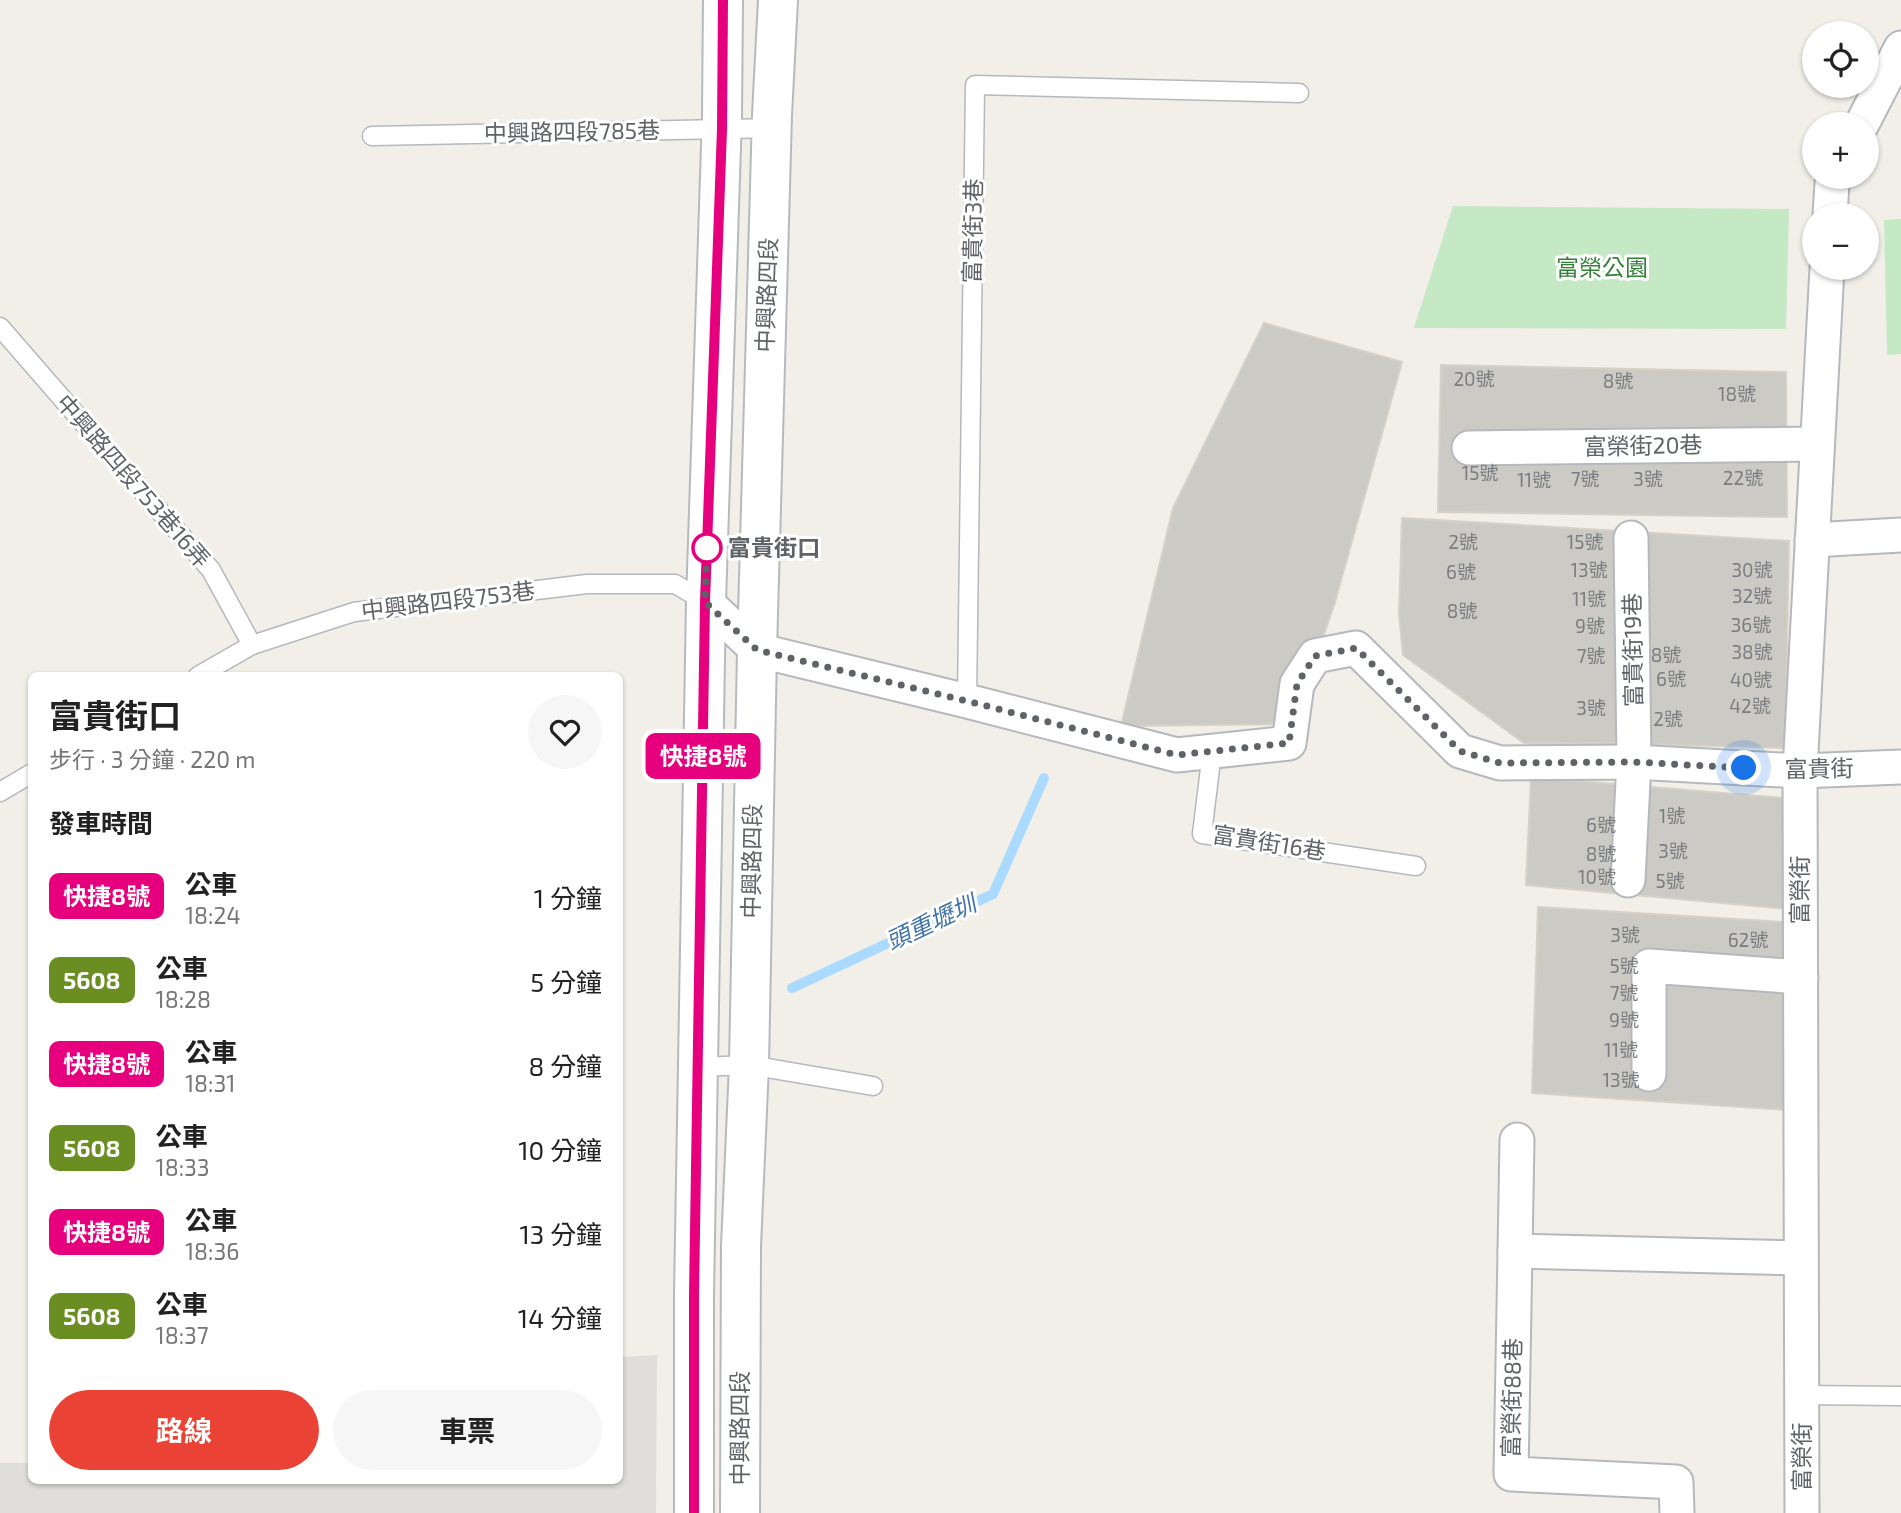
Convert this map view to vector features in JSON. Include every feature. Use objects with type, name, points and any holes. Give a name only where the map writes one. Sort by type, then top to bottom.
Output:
[{"type":"main road","name":"中興路四段","points":[[694,1513],[694,1295],[705,602],[722,129],[723,0]]},
{"type":"main road","name":"中興路四段","points":[[740,1513],[741,1246],[748,1065],[771,128],[778,0]]},
{"type":"street","points":[[1868,112],[1901,48]]},
{"type":"street","name":"富榮街","points":[[1802,1513],[1800,771],[1826,280]]},
{"type":"street","name":"富榮街20巷","points":[[1469,448],[1817,444]]},
{"type":"street","points":[[1812,540],[1901,536]]},
{"type":"street","name":"富貴街19巷","points":[[1628,880],[1634,762],[1631,538]]},
{"type":"street","name":"富貴街","points":[[705,602],[757,650],[1177,755],[1289,743],[1297,684],[1315,656],[1356,648],[1460,751],[1500,763],[1634,762],[1800,771],[1901,768]]},
{"type":"street","points":[[1649,1074],[1649,966],[1801,977]]},
{"type":"street","name":"富榮街88巷","points":[[1517,1140],[1511,1474],[1676,1482],[1677,1513]]},
{"type":"street","points":[[1515,1251],[1801,1258]]},
{"type":"lane","name":"富貴街3巷","points":[[967,701],[975,85],[1300,93]]},
{"type":"lane","name":"中興路四段785巷","points":[[372,136],[771,128]]},
{"type":"lane","name":"中興路四段753巷16弄","points":[[0,327],[211,570],[252,645]]},
{"type":"lane","name":"中興路四段753巷","points":[[205,672],[252,645],[354,611],[587,584],[675,584],[705,602]]},
{"type":"lane","name":"富貴街16巷","points":[[1212,752],[1202,834],[1416,866]]},
{"type":"lane","points":[[0,792],[28,775]]},
{"type":"lane","points":[[699,1067],[748,1065],[873,1086]]},
{"type":"lane","points":[[1802,1395],[1901,1396]]},
{"type":"shaded area","points":[[657,1355],[656,1513],[0,1513],[0,1463],[28,1463],[28,1484],[623,1484],[623,1357]]},
{"type":"green space","name":"富榮公園","points":[[1453,206],[1789,209],[1786,329],[1414,328]]},
{"type":"green space","points":[[1901,219],[1901,354],[1887,355],[1884,220]]},
{"type":"building","points":[[1264,323],[1402,362],[1335,602],[1294,724],[1121,726],[1173,508]]},
{"type":"building","points":[[1441,365],[1786,372],[1787,517],[1438,512]]},
{"type":"building","points":[[1402,518],[1789,541],[1785,748],[1524,743],[1403,655],[1399,614]]},
{"type":"building","points":[[1531,777],[1783,798],[1789,909],[1526,885]]},
{"type":"building","points":[[1538,907],[1783,922],[1787,1110],[1532,1093]]},
{"type":"waterway","name":"頭重壢圳","points":[[792,988],[993,894],[1044,778]]},
{"type":"bus line","name":"快捷8號","points":[[694,1513],[694,1295],[705,602],[722,129],[723,0]]},
{"type":"place","name":"富貴街口","points":[[707,548]]},
{"type":"route","points":[[707,548],[705,602],[757,650],[1177,755],[1289,743],[1297,684],[1315,656],[1356,648],[1460,751],[1500,763],[1634,762],[1744,768]]}]
